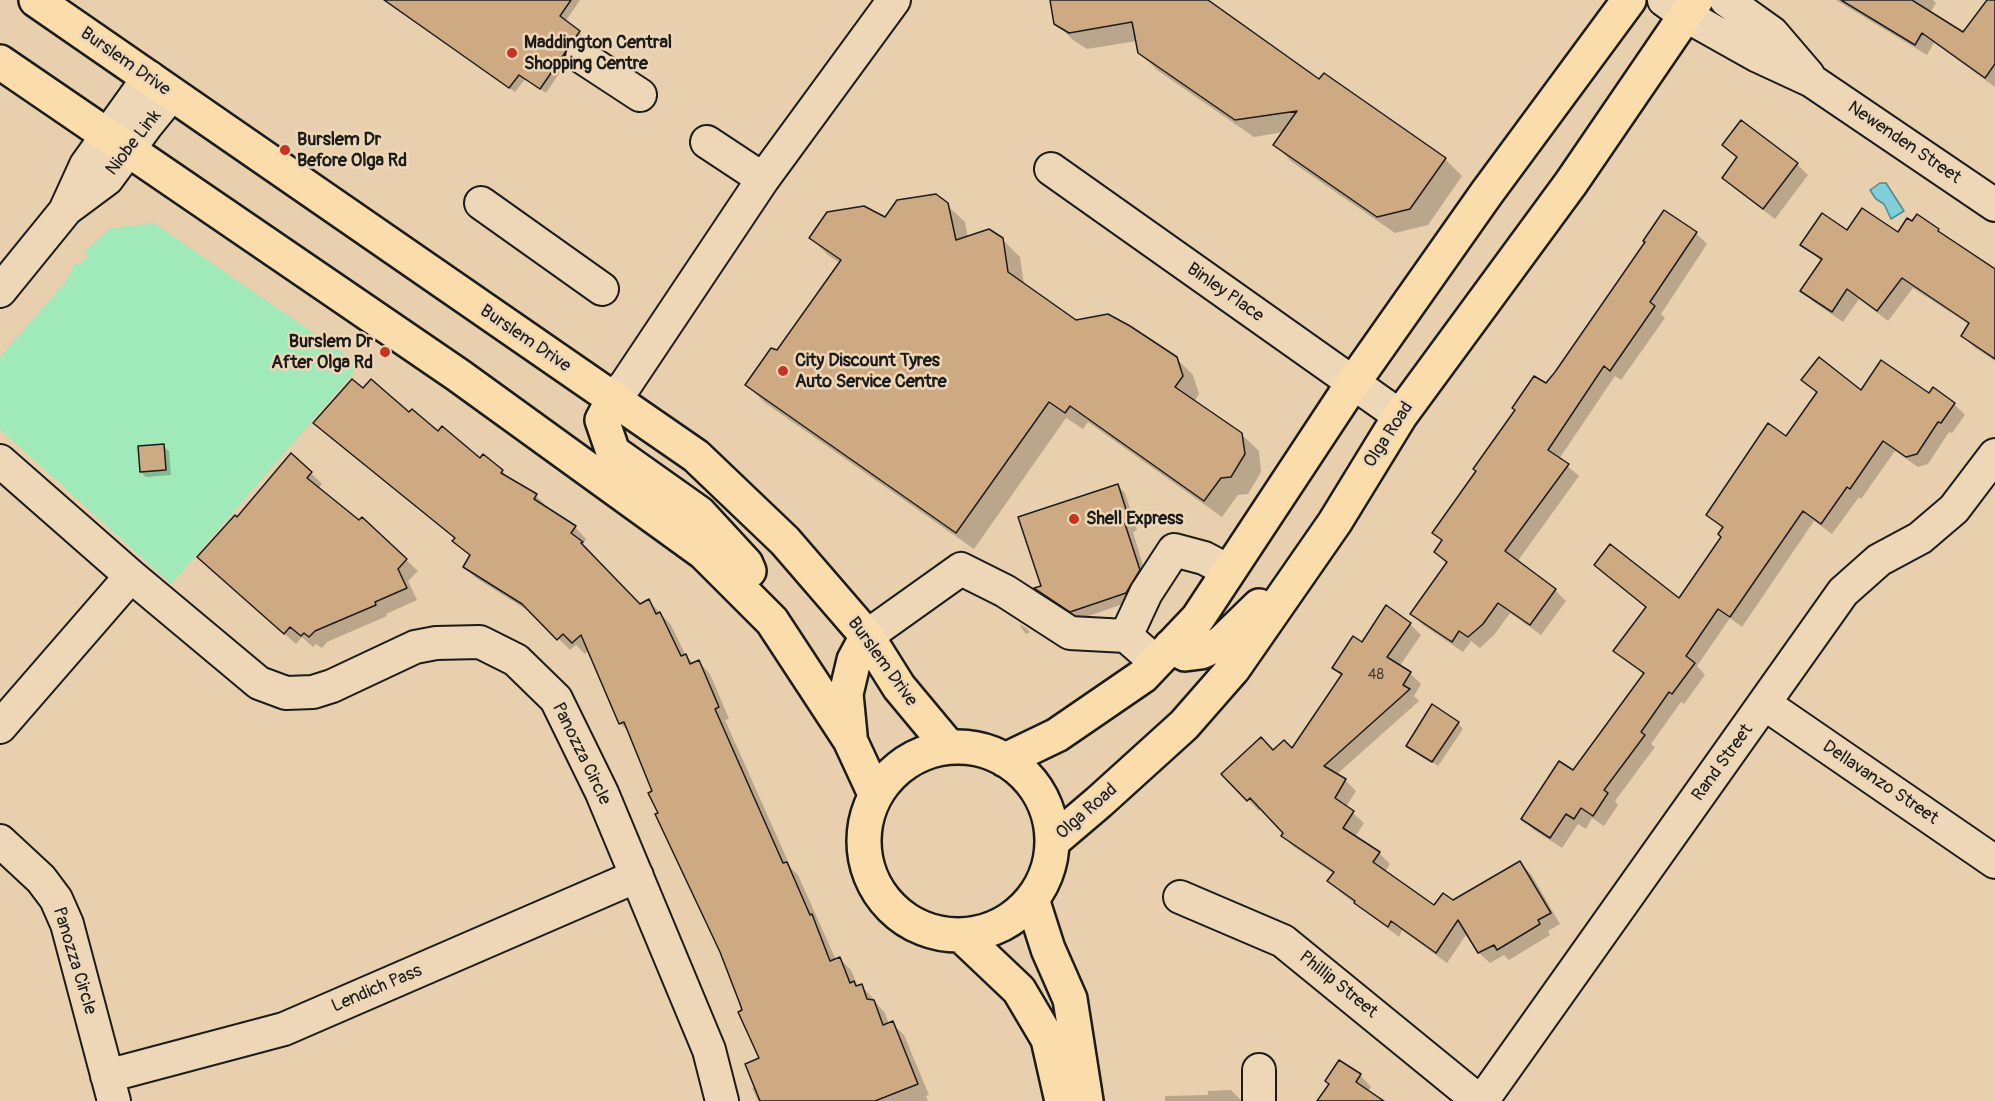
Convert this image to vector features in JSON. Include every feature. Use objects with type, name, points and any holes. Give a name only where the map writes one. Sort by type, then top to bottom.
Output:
[{"type":"main road","name":"Burslem Drive","points":[[36,0],[696,456],[785,541],[867,636],[899,687],[949,747]]},
{"type":"main road","points":[[1005,760],[1057,735],[1087,717],[1143,676],[1198,618],[1353,383],[1486,194],[1629,0]]},
{"type":"main road","name":"Olga Road","points":[[1052,842],[1191,717],[1233,669],[1335,522],[1400,416],[1571,183],[1682,5]]},
{"type":"main road","points":[[0,62],[458,375],[704,553],[772,621]]},
{"type":"main road","points":[[614,398],[602,420],[613,452],[699,513],[746,564],[772,621],[850,740],[875,794]]},
{"type":"main road","points":[[1163,654],[1201,652],[1221,643],[1266,600],[1335,522]]},
{"type":"main road","points":[[850,740],[846,694],[854,660],[867,636]]},
{"type":"main road","points":[[949,747],[978,749],[1005,760],[1025,775],[1040,795],[1049,817],[1052,842],[1050,862],[1043,882],[1032,899],[1012,918],[988,930],[961,935],[932,932],[906,921],[885,902],[870,877],[863,849],[865,821],[875,794],[894,771],[920,754],[949,747]]},
{"type":"main road","points":[[1032,899],[1048,949],[1070,999],[1086,1101]]},
{"type":"main road","points":[[961,935],[1019,990],[1048,1039],[1062,1101]]},
{"type":"street","points":[[614,398],[626,384],[763,179],[894,0]]},
{"type":"street","name":"Newenden Street","points":[[1726,0],[1773,33],[1812,81]]},
{"type":"street","name":"Newenden Street","points":[[1682,5],[1758,56],[1812,81],[1995,205]]},
{"type":"street","points":[[582,57],[640,95]]},
{"type":"street","name":"Niobe Link","points":[[0,291],[65,211],[107,179],[117,144],[160,86]]},
{"type":"street","points":[[707,142],[763,179]]},
{"type":"street","name":"Binley Place","points":[[1051,169],[1400,416]]},
{"type":"street","points":[[481,203],[602,289]]},
{"type":"street","name":"Rand Street","points":[[1480,1101],[1843,592],[1879,560],[1920,538],[1954,509],[1995,455]]},
{"type":"street","name":"Panozza Circle","points":[[0,461],[131,576],[260,682],[286,693],[313,692],[332,686],[415,647],[440,643],[480,642],[516,660],[556,699],[602,793],[709,1050],[722,1101]]},
{"type":"street","points":[[1126,636],[1146,593],[1174,550],[1204,558],[1229,571]]},
{"type":"street","points":[[867,636],[961,569],[1005,591],[1070,633],[1126,636],[1163,654]]},
{"type":"street","points":[[0,727],[131,576]]},
{"type":"street","name":"Dellavanzo Street","points":[[1765,704],[1995,862]]},
{"type":"street","name":"Panozza Circle","points":[[0,841],[41,879],[56,900],[67,924],[110,1089]]},
{"type":"street","name":"Lendich Pass","points":[[110,1089],[284,1029],[637,876]]},
{"type":"street","name":"Phillip Street","points":[[1180,897],[1283,941],[1480,1101]]},
{"type":"street","points":[[1258,1070],[1259,1101]]},
{"type":"green space","points":[[154,223],[360,365],[171,584],[0,429],[0,357],[66,281],[76,262],[80,264],[88,255],[84,252],[111,228]]},
{"type":"water","points":[[1880,183],[1886,183],[1904,211],[1891,219],[1884,204],[1876,199],[1870,190]]},
{"type":"building","name":"Maddington Central Shopping Centre","points":[[384,0],[571,0],[560,16],[580,31],[540,89],[519,75],[509,88]]},
{"type":"building","points":[[1050,0],[1208,0],[1319,79],[1324,73],[1446,158],[1410,209],[1377,217],[1273,145],[1297,111],[1235,120],[1138,53],[1132,22],[1069,33],[1054,24]]},
{"type":"building","points":[[1841,0],[1912,0],[1963,32],[1987,0],[1995,0],[1995,64],[1985,78],[1922,33],[1915,45]]},
{"type":"building","points":[[1741,120],[1798,163],[1763,209],[1722,178],[1737,157],[1722,145]]},
{"type":"building","points":[[936,194],[948,203],[956,240],[989,229],[1003,238],[1008,272],[1076,320],[1108,314],[1177,357],[1183,376],[1175,387],[1242,433],[1245,454],[1231,477],[1221,478],[1204,501],[1070,406],[1065,413],[1049,402],[956,533],[745,385],[771,348],[777,350],[841,260],[809,238],[827,212],[864,206],[885,217],[897,200]]},
{"type":"building","points":[[1862,208],[1898,232],[1907,218],[1912,221],[1917,214],[1995,269],[1995,359],[1961,336],[1969,323],[1902,278],[1877,311],[1847,289],[1832,312],[1800,291],[1822,259],[1800,245],[1822,213],[1847,230]]},
{"type":"building","points":[[1664,210],[1697,232],[1650,302],[1655,306],[1610,371],[1604,366],[1548,450],[1569,464],[1505,551],[1556,589],[1530,625],[1498,603],[1483,624],[1468,637],[1459,631],[1452,642],[1410,614],[1447,562],[1434,552],[1442,540],[1432,533],[1476,471],[1473,469],[1515,410],[1512,408],[1534,376],[1546,383],[1555,372],[1645,242],[1643,241]]},
{"type":"building","points":[[1819,357],[1861,390],[1881,360],[1929,393],[1933,387],[1955,403],[1941,423],[1938,422],[1917,454],[1906,457],[1883,441],[1850,489],[1847,487],[1821,524],[1803,511],[1730,617],[1718,609],[1686,656],[1695,663],[1672,694],[1669,692],[1641,732],[1645,735],[1604,790],[1608,793],[1593,816],[1581,808],[1574,819],[1566,814],[1550,838],[1521,819],[1559,761],[1573,770],[1644,673],[1613,651],[1646,607],[1594,565],[1610,544],[1679,598],[1721,537],[1718,534],[1723,527],[1706,515],[1768,423],[1786,436],[1817,392],[1801,380]]},
{"type":"building","points":[[352,379],[363,388],[371,379],[409,412],[412,409],[438,431],[442,426],[480,458],[483,454],[503,470],[501,473],[537,494],[534,499],[576,526],[571,533],[583,542],[581,543],[640,604],[649,599],[656,614],[660,612],[681,656],[686,654],[690,664],[699,660],[719,707],[715,709],[783,863],[787,862],[810,915],[812,914],[830,961],[840,957],[850,983],[854,981],[856,986],[862,984],[867,999],[874,1000],[883,1025],[893,1021],[918,1084],[875,1101],[760,1101],[745,1064],[759,1058],[738,1012],[742,1010],[740,1004],[720,952],[655,814],[658,813],[648,793],[652,791],[624,722],[619,724],[581,635],[572,643],[563,634],[557,640],[522,604],[463,567],[470,555],[452,541],[455,538],[313,423]]},
{"type":"building","points":[[164,444],[166,470],[140,472],[138,446]]},
{"type":"building","points":[[291,453],[312,472],[307,478],[359,520],[362,517],[407,559],[398,569],[407,588],[375,602],[376,605],[315,631],[309,637],[304,633],[301,636],[290,627],[284,634],[197,557],[235,515],[237,517]]},
{"type":"building","points":[[1118,484],[1130,522],[1125,524],[1140,570],[1126,593],[1070,612],[1034,588],[1041,586],[1018,517]]},
{"type":"building","points":[[1386,605],[1411,623],[1387,657],[1411,672],[1403,685],[1410,689],[1324,766],[1346,779],[1335,798],[1354,811],[1343,828],[1380,852],[1373,862],[1434,905],[1443,893],[1453,900],[1520,861],[1551,913],[1538,920],[1540,924],[1497,950],[1494,945],[1478,953],[1458,920],[1436,953],[1391,921],[1388,927],[1327,881],[1334,872],[1281,836],[1283,833],[1250,798],[1247,801],[1221,774],[1261,737],[1273,750],[1284,740],[1292,748],[1342,674],[1332,668],[1353,636],[1362,642]]},
{"type":"building","points":[[1432,704],[1459,722],[1432,762],[1406,746]]},
{"type":"building","points":[[1339,1060],[1361,1074],[1356,1082],[1384,1101],[1317,1101],[1329,1084],[1325,1081]]},
{"type":"place","name":"Maddington Central Shopping Centre","points":[[512,53]]},
{"type":"place","name":"Burslem Dr Before Olga Rd","points":[[285,150]]},
{"type":"place","name":"Burslem Dr After Olga Rd","points":[[385,352]]},
{"type":"place","name":"City Discount Tyres Auto Service Centre","points":[[783,371]]},
{"type":"place","name":"Shell Express","points":[[1074,519]]}]
